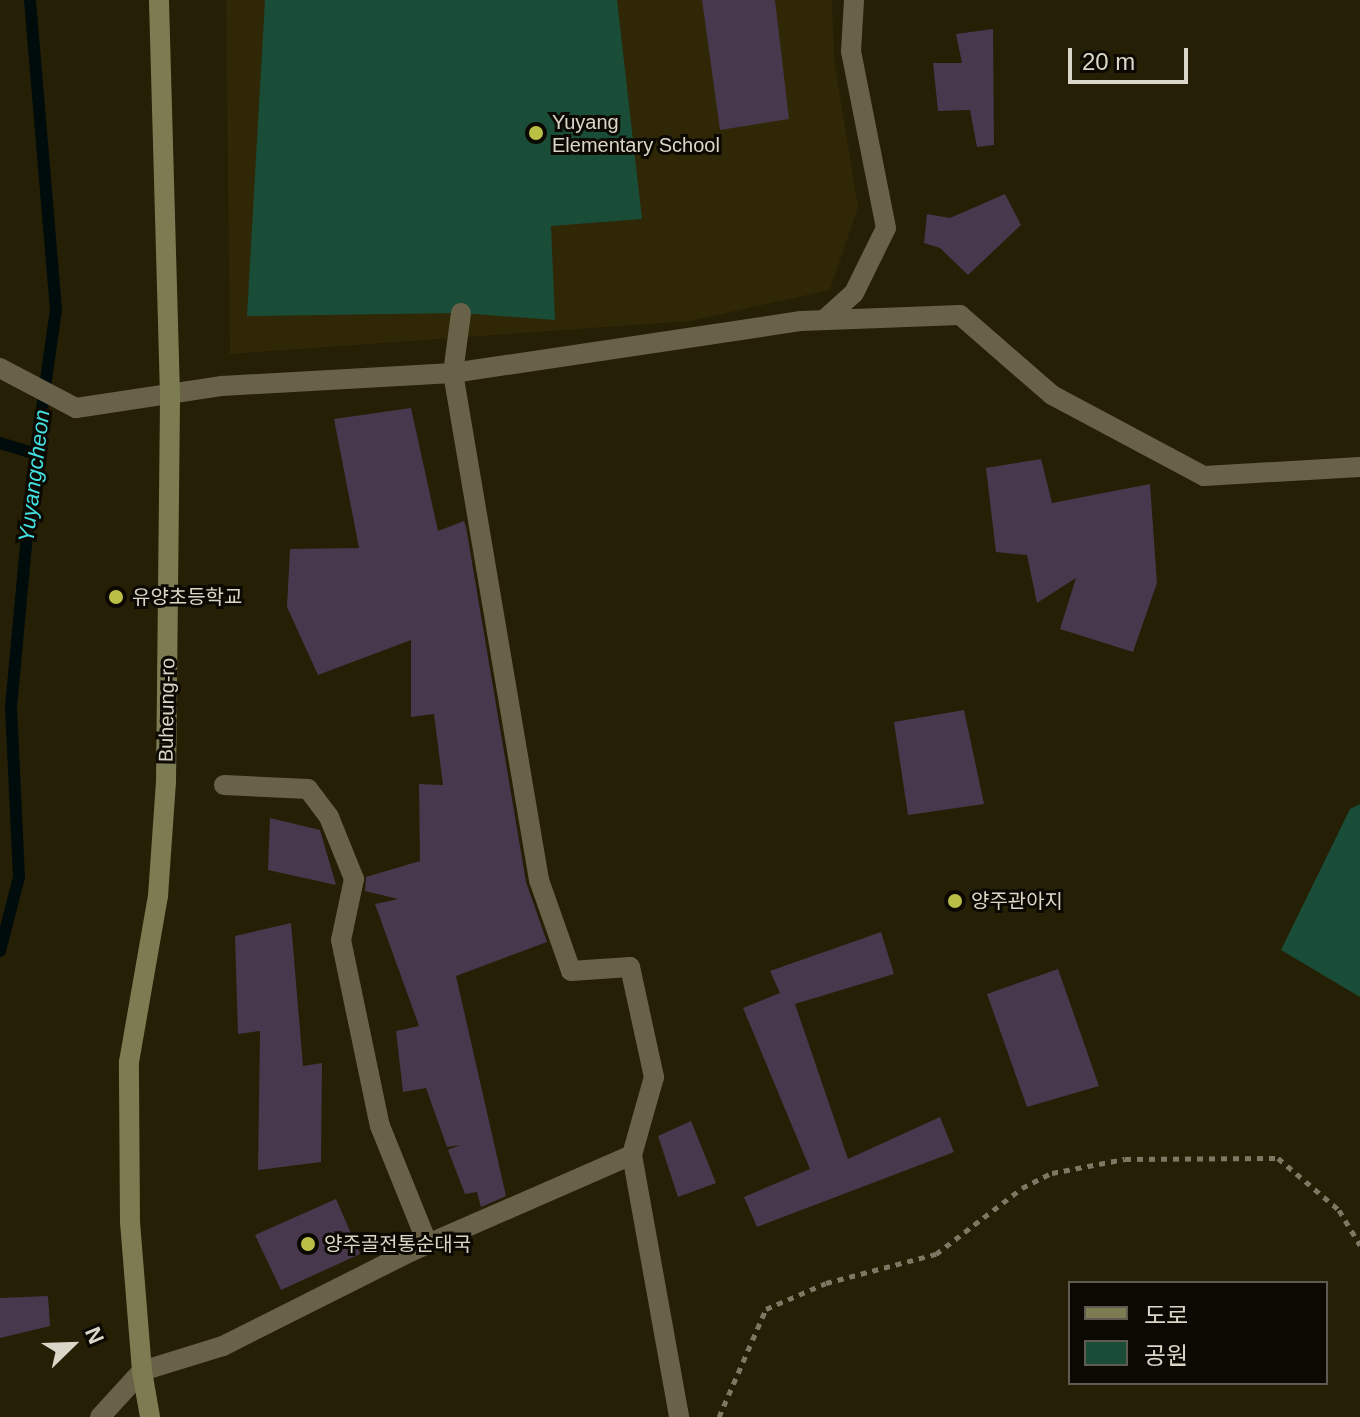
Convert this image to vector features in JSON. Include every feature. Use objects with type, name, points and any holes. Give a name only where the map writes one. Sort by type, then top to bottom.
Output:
[{"type":"main road","name":"Buheung-ro","points":[[150,1417],[142,1371],[130,1222],[129,1062],[158,896],[166,782],[170,395],[159,0]]},
{"type":"street","points":[[824,320],[854,293],[886,228],[851,51],[858,4]]},
{"type":"street","points":[[461,313],[453,373],[539,880],[571,971],[630,967],[654,1077],[632,1155],[679,1417]]},
{"type":"street","points":[[0,368],[76,408],[222,386],[453,373],[824,320],[960,315],[1052,395],[1204,476],[1360,467]]},
{"type":"street","points":[[224,785],[308,789],[329,817],[354,879],[341,940],[380,1126],[428,1245]]},
{"type":"street","points":[[100,1417],[142,1371],[223,1346],[428,1245],[632,1155]]},
{"type":"path","points":[[719,1417],[766,1309],[826,1283],[936,1254],[1022,1188],[1052,1173],[1125,1159],[1278,1158],[1339,1210],[1360,1245]]},
{"type":"shaded area","name":"Yuyang Elementary School","points":[[226,0],[832,0],[834,59],[858,207],[830,290],[690,321],[230,354]]},
{"type":"green space","points":[[265,0],[617,0],[642,219],[551,226],[555,320],[461,313],[247,316]]},
{"type":"green space","points":[[1360,804],[1360,997],[1281,950],[1350,809]]},
{"type":"building","points":[[702,0],[775,0],[789,119],[720,130]]},
{"type":"building","points":[[993,29],[994,145],[977,147],[970,110],[938,111],[933,63],[962,63],[956,34]]},
{"type":"building","points":[[1005,194],[1021,225],[968,275],[940,248],[924,243],[927,214],[950,218]]},
{"type":"building","points":[[411,408],[438,531],[464,521],[466,527],[526,882],[547,942],[456,976],[506,1196],[481,1207],[477,1192],[465,1194],[448,1150],[460,1145],[447,1147],[426,1088],[403,1092],[396,1031],[419,1026],[375,904],[398,899],[365,891],[366,877],[420,861],[419,784],[443,785],[434,714],[411,717],[411,640],[318,675],[287,607],[290,549],[359,548],[334,419]]},
{"type":"building","points":[[1041,459],[1052,503],[1150,484],[1157,583],[1133,652],[1060,629],[1076,578],[1037,603],[1027,555],[996,552],[986,468]]},
{"type":"building","points":[[964,710],[984,804],[908,815],[894,722]]},
{"type":"building","points":[[270,818],[320,830],[336,885],[268,870]]},
{"type":"building","points":[[291,923],[303,1066],[322,1063],[321,1162],[258,1170],[260,1031],[238,1034],[235,936]]},
{"type":"building","points":[[881,932],[894,974],[795,1004],[848,1159],[940,1117],[954,1152],[757,1227],[744,1197],[810,1169],[743,1008],[780,993],[770,971]]},
{"type":"building","points":[[1058,969],[1099,1086],[1027,1107],[987,994]]},
{"type":"building","points":[[691,1121],[716,1183],[678,1197],[658,1136]]},
{"type":"building","name":"양주골전통순대국","points":[[336,1199],[360,1254],[281,1290],[255,1235]]},
{"type":"building","points":[[48,1296],[50,1326],[0,1338],[0,1298]]},
{"type":"waterway","name":"Yuyangcheon","points":[[0,951],[19,877],[11,707],[32,480],[56,310],[30,0]]},
{"type":"waterway","points":[[0,443],[37,454]]},
{"type":"place","name":"Yuyang Elementary School","points":[[536,133]]},
{"type":"place","name":"유양초등학교","points":[[116,597]]},
{"type":"place","name":"양주관아지","points":[[955,901]]},
{"type":"place","name":"양주골전통순대국","points":[[308,1244]]}]
